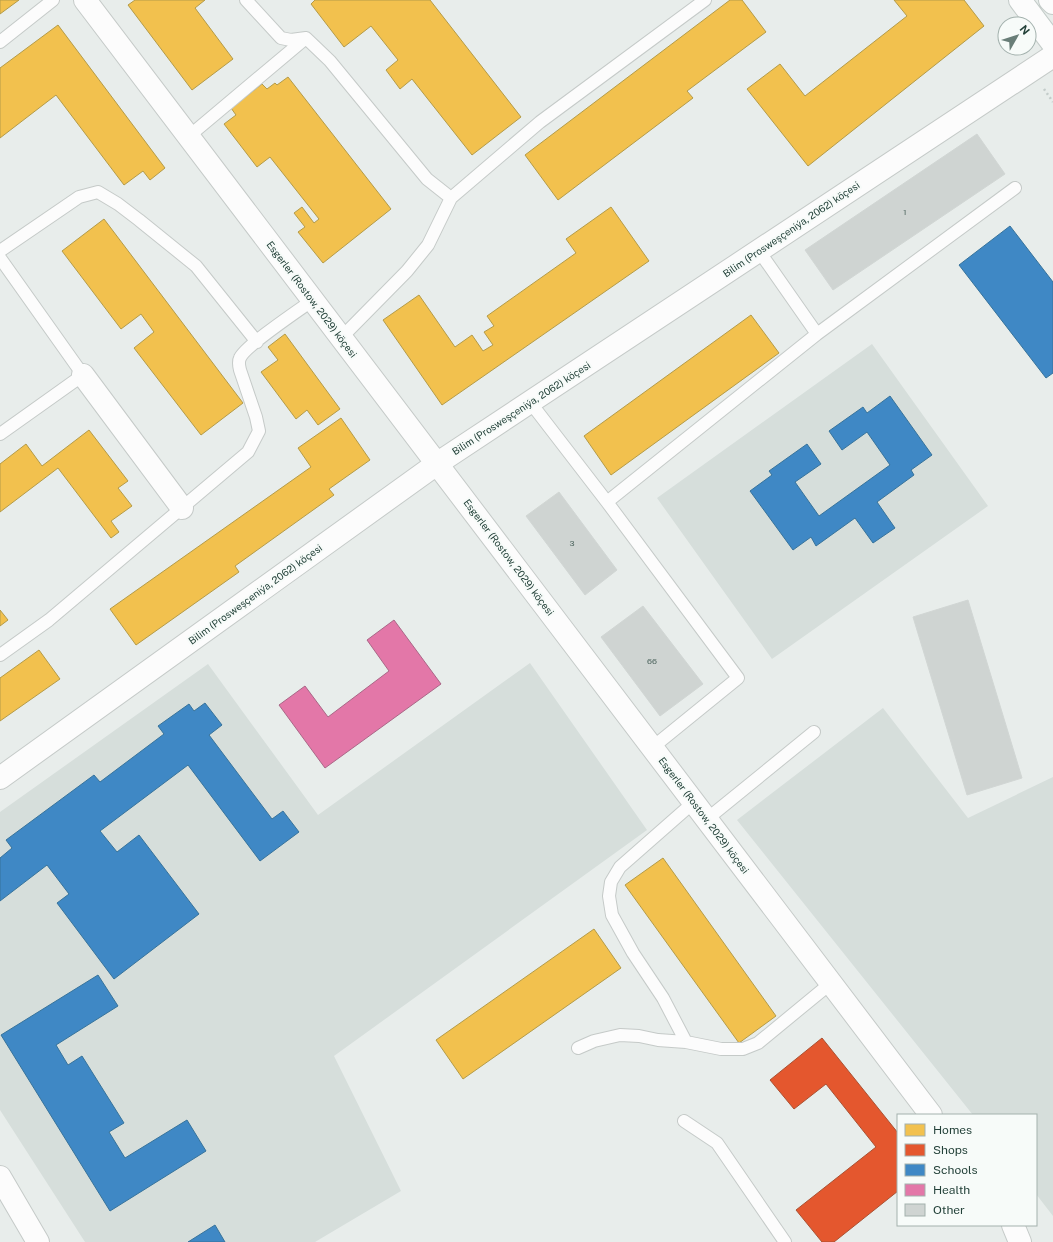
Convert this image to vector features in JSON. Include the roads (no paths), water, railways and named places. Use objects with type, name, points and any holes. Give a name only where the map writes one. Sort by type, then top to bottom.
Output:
[{"type":"street","name":"Esgerler (Rostow, 2029) köçesi","points":[[85,0],[438,463],[930,1114]]},
{"type":"street","points":[[1020,0],[1053,44]]},
{"type":"street","points":[[1050,0],[1053,3]]},
{"type":"street","name":"Bilim (Prosweşçeniýa, 2062) köçesi","points":[[0,778],[438,463],[1053,56]]},
{"type":"street","points":[[83,375],[182,508]]},
{"type":"street","points":[[0,1177],[38,1242]]},
{"type":"street","points":[[1013,1226],[1020,1242]]},
{"type":"lane","points":[[0,42],[53,0]]},
{"type":"lane","points":[[246,0],[280,38],[291,40],[306,38]]},
{"type":"lane","points":[[342,338],[412,266],[428,245],[451,198],[540,122],[705,0]]},
{"type":"lane","points":[[188,137],[306,38]]},
{"type":"lane","points":[[306,38],[330,60],[427,179],[451,198]]},
{"type":"lane","points":[[608,502],[818,334],[1015,188]]},
{"type":"lane","points":[[0,251],[79,197],[98,192],[112,200],[139,220],[196,266],[257,342]]},
{"type":"lane","points":[[759,251],[818,334]]},
{"type":"lane","points":[[0,258],[83,375],[0,434]]},
{"type":"lane","points":[[0,655],[49,620],[248,452],[259,431],[256,417],[240,370],[240,357],[244,352],[313,300]]},
{"type":"lane","points":[[530,402],[608,502],[738,678],[653,748]]},
{"type":"lane","points":[[707,819],[814,732]]},
{"type":"lane","points":[[686,1042],[663,998],[633,953],[612,915],[609,896],[611,882],[620,867],[694,802]]},
{"type":"lane","points":[[578,1048],[594,1041],[620,1035],[686,1042],[721,1050],[743,1049],[758,1043],[831,983]]},
{"type":"lane","points":[[684,1121],[717,1143],[785,1242]]}]
